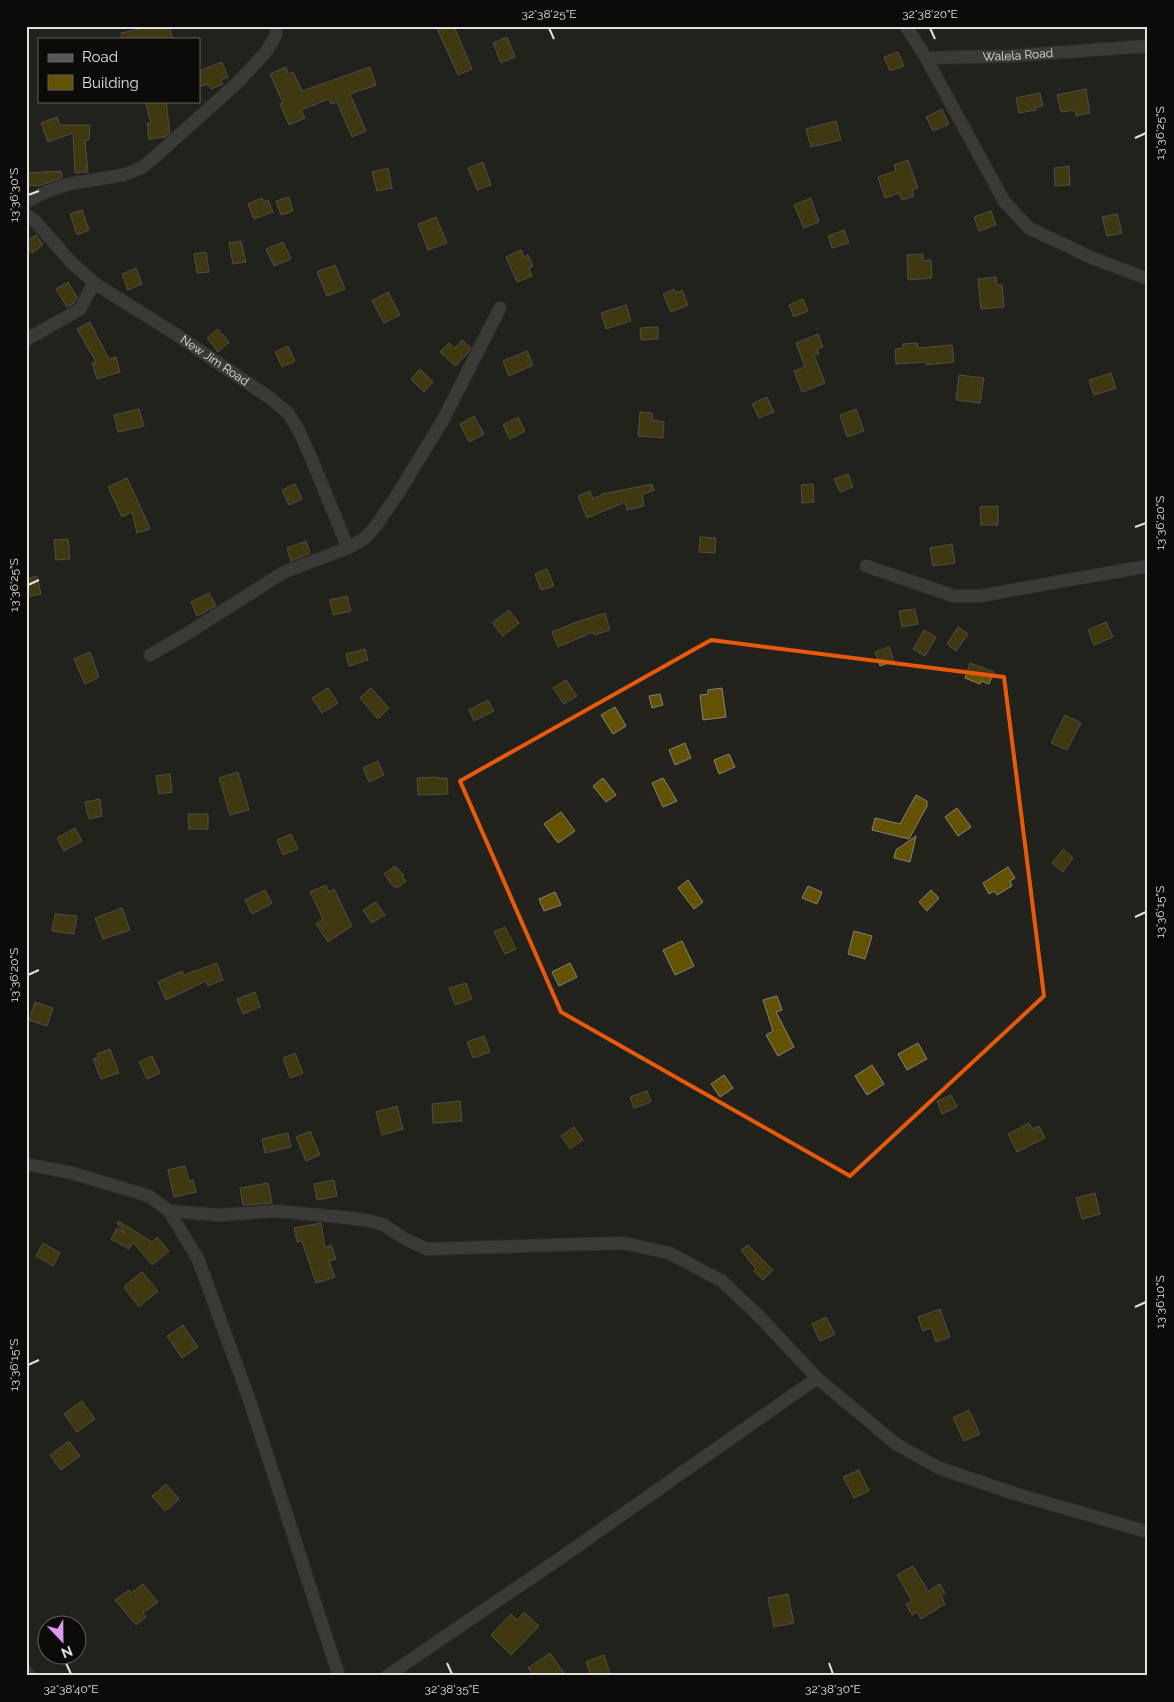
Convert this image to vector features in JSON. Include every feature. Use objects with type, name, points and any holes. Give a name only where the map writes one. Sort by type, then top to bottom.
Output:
[{"type":"street","points":[[26,202],[43,193],[69,184],[123,175],[141,168],[243,77],[266,52],[276,35],[276,26]]},
{"type":"street","points":[[906,26],[926,58],[1004,201],[1029,228],[1090,257],[1148,279]]},
{"type":"street","name":"Walela Road","points":[[926,58],[1010,56],[1148,46]]},
{"type":"street","name":"New Jim Road","points":[[26,215],[34,220],[71,262],[94,283],[178,335],[270,398],[288,413],[309,453],[348,548]]},
{"type":"street","points":[[26,340],[80,309],[94,283]]},
{"type":"street","points":[[150,655],[284,572],[348,548],[365,538],[378,523],[399,492],[443,420],[500,308]]},
{"type":"street","points":[[866,566],[954,596],[979,596],[1148,566]]},
{"type":"street","points":[[26,1164],[72,1173],[149,1196],[169,1211],[198,1259],[243,1380],[339,1676]]},
{"type":"street","points":[[169,1211],[219,1215],[277,1211],[350,1218],[384,1225],[405,1239],[427,1249],[623,1243],[669,1253],[722,1281],[759,1316],[818,1378],[896,1444],[939,1468],[1016,1494],[1148,1532]]},
{"type":"street","points":[[387,1676],[562,1558],[818,1378]]},
{"type":"street","points":[[26,1672],[30,1676]]},
{"type":"highlighted area","points":[[711,640],[1004,677],[1044,996],[850,1176],[561,1012],[460,781]]},
{"type":"building","points":[[154,26],[169,26],[173,38],[122,38],[121,33]]},
{"type":"building","points":[[436,26],[454,26],[472,69],[458,75]]},
{"type":"building","points":[[507,37],[515,57],[501,63],[493,43]]},
{"type":"building","points":[[898,52],[904,66],[890,71],[884,57]]},
{"type":"building","points":[[222,62],[228,77],[221,80],[223,84],[211,89],[208,84],[200,87],[200,71]]},
{"type":"building","points":[[286,67],[288,74],[293,72],[302,91],[370,67],[376,85],[350,94],[366,131],[352,137],[337,102],[331,104],[329,99],[301,110],[305,118],[289,125],[280,104],[283,103],[270,74]]},
{"type":"building","points":[[1086,89],[1090,113],[1076,116],[1075,110],[1061,112],[1057,95]]},
{"type":"building","points":[[1040,93],[1043,106],[1035,108],[1036,110],[1019,113],[1016,98]]},
{"type":"building","points":[[145,102],[166,102],[170,133],[165,137],[149,139],[147,123],[151,123]]},
{"type":"building","points":[[942,109],[949,124],[933,131],[926,117]]},
{"type":"building","points":[[57,117],[60,125],[90,125],[89,140],[85,140],[88,172],[75,173],[73,133],[48,142],[41,123]]},
{"type":"building","points":[[836,121],[841,140],[811,147],[806,129]]},
{"type":"building","points":[[908,160],[918,188],[912,190],[914,196],[902,200],[899,193],[885,198],[878,177],[896,171],[894,165]]},
{"type":"building","points":[[483,162],[491,185],[477,190],[468,168]]},
{"type":"building","points":[[1069,166],[1070,185],[1055,186],[1054,168]]},
{"type":"building","points":[[388,168],[392,188],[377,191],[372,172]]},
{"type":"building","points":[[61,171],[62,178],[41,185],[26,186],[26,173]]},
{"type":"building","points":[[289,197],[293,211],[281,215],[276,201]]},
{"type":"building","points":[[262,198],[264,202],[268,200],[273,212],[254,219],[248,204]]},
{"type":"building","points":[[811,198],[819,222],[804,228],[794,205]]},
{"type":"building","points":[[82,210],[89,230],[77,235],[70,214]]},
{"type":"building","points":[[991,211],[996,225],[979,231],[974,217]]},
{"type":"building","points":[[1117,214],[1122,233],[1107,236],[1102,217]]},
{"type":"building","points":[[436,217],[447,243],[428,250],[418,224]]},
{"type":"building","points":[[844,230],[849,243],[832,248],[828,236]]},
{"type":"building","points":[[36,235],[43,245],[32,253],[26,246],[26,241]]},
{"type":"building","points":[[241,241],[246,262],[233,264],[229,243]]},
{"type":"building","points":[[283,242],[291,259],[274,266],[266,249]]},
{"type":"building","points":[[521,250],[524,257],[528,255],[533,266],[529,268],[532,276],[517,282],[506,257]]},
{"type":"building","points":[[206,252],[209,272],[197,273],[194,254]]},
{"type":"building","points":[[923,254],[923,261],[931,260],[932,278],[908,280],[907,255]]},
{"type":"building","points":[[335,265],[345,289],[327,296],[317,272]]},
{"type":"building","points":[[136,268],[142,284],[128,290],[122,274]]},
{"type":"building","points":[[996,277],[997,285],[1002,285],[1004,307],[981,309],[978,279]]},
{"type":"building","points":[[68,282],[77,297],[74,303],[67,307],[56,289]]},
{"type":"building","points":[[674,289],[676,293],[682,290],[688,305],[671,312],[663,294]]},
{"type":"building","points":[[388,292],[400,315],[384,323],[372,301]]},
{"type":"building","points":[[803,299],[808,311],[794,317],[789,305]]},
{"type":"building","points":[[626,305],[631,321],[606,329],[601,313]]},
{"type":"building","points":[[90,322],[109,359],[116,357],[120,372],[97,379],[92,363],[96,362],[77,329]]},
{"type":"building","points":[[658,327],[658,339],[641,340],[640,328]]},
{"type":"building","points":[[218,329],[229,342],[218,352],[207,338]]},
{"type":"building","points":[[818,334],[823,347],[817,349],[819,354],[814,355],[825,383],[802,392],[794,371],[805,367],[796,343]]},
{"type":"building","points":[[462,340],[471,348],[455,366],[440,352],[449,343],[455,348]]},
{"type":"building","points":[[917,343],[918,348],[952,345],[954,362],[926,365],[926,362],[896,364],[895,349],[903,348],[903,344]]},
{"type":"building","points":[[288,346],[295,361],[282,367],[275,352]]},
{"type":"building","points":[[527,351],[533,365],[509,376],[503,361]]},
{"type":"building","points":[[420,369],[433,382],[424,392],[411,379]]},
{"type":"building","points":[[1111,373],[1116,388],[1094,395],[1089,380]]},
{"type":"building","points":[[959,375],[984,378],[980,403],[956,400]]},
{"type":"building","points":[[767,397],[774,412],[759,418],[752,404]]},
{"type":"building","points":[[139,409],[144,426],[118,432],[114,415]]},
{"type":"building","points":[[856,409],[864,431],[847,437],[840,415]]},
{"type":"building","points":[[640,412],[652,413],[652,420],[664,422],[663,438],[638,436]]},
{"type":"building","points":[[474,416],[484,434],[469,442],[460,424]]},
{"type":"building","points":[[518,417],[525,431],[510,439],[503,425]]},
{"type":"building","points":[[848,474],[853,487],[840,492],[834,479]]},
{"type":"building","points":[[127,478],[150,529],[137,533],[132,512],[122,517],[108,487]]},
{"type":"building","points":[[295,484],[302,499],[289,505],[282,490]]},
{"type":"building","points":[[652,484],[654,490],[642,495],[644,506],[627,510],[625,502],[587,518],[578,496],[590,491],[593,499],[603,494]]},
{"type":"building","points":[[813,484],[814,502],[802,503],[801,485]]},
{"type":"building","points":[[998,506],[998,525],[981,525],[980,507]]},
{"type":"building","points":[[700,537],[716,538],[715,553],[699,552]]},
{"type":"building","points":[[68,539],[70,559],[56,560],[54,540]]},
{"type":"building","points":[[306,541],[310,553],[291,561],[287,548]]},
{"type":"building","points":[[952,544],[955,563],[933,566],[930,548]]},
{"type":"building","points":[[547,569],[554,586],[541,590],[535,574]]},
{"type":"building","points":[[37,576],[41,594],[26,597],[26,579]]},
{"type":"building","points":[[209,593],[216,606],[197,616],[191,602]]},
{"type":"building","points":[[347,596],[351,611],[333,615],[330,600]]},
{"type":"building","points":[[915,609],[918,624],[902,627],[899,611]]},
{"type":"building","points":[[509,610],[519,623],[503,636],[492,623]]},
{"type":"building","points":[[605,613],[610,630],[594,635],[593,632],[558,647],[552,632]]},
{"type":"building","points":[[1106,622],[1113,637],[1094,645],[1088,630]]},
{"type":"building","points":[[958,627],[968,634],[956,651],[947,644]]},
{"type":"building","points":[[924,630],[936,637],[925,656],[913,649]]},
{"type":"building","points":[[889,647],[894,661],[880,666],[875,652]]},
{"type":"building","points":[[365,649],[368,660],[349,666],[346,654]]},
{"type":"building","points":[[90,652],[99,677],[85,684],[74,659]]},
{"type":"building","points":[[970,663],[994,672],[989,684],[981,681],[980,684],[965,678]]},
{"type":"building","points":[[566,680],[577,696],[564,704],[553,688]]},
{"type":"building","points":[[328,688],[338,703],[322,713],[312,698]]},
{"type":"building","points":[[371,688],[389,708],[378,719],[360,698]]},
{"type":"building","points":[[722,688],[726,717],[703,720],[700,695],[708,694],[708,690]]},
{"type":"building","points":[[660,694],[663,705],[652,708],[649,696]]},
{"type":"building","points":[[488,700],[494,711],[474,721],[469,710]]},
{"type":"building","points":[[615,707],[626,726],[613,734],[601,715]]},
{"type":"building","points":[[1065,715],[1081,723],[1067,750],[1051,743]]},
{"type":"building","points":[[685,743],[691,758],[675,765],[669,750]]},
{"type":"building","points":[[729,754],[735,767],[719,774],[714,760]]},
{"type":"building","points":[[378,761],[384,775],[369,782],[363,768]]},
{"type":"building","points":[[238,772],[249,810],[230,815],[219,778]]},
{"type":"building","points":[[170,774],[172,792],[159,794],[156,776]]},
{"type":"building","points":[[417,778],[447,778],[448,794],[418,795]]},
{"type":"building","points":[[603,778],[616,795],[606,802],[593,786]]},
{"type":"building","points":[[663,778],[677,801],[663,807],[652,783]]},
{"type":"building","points":[[916,795],[927,801],[927,806],[909,839],[872,830],[875,818],[900,824]]},
{"type":"building","points":[[100,799],[102,816],[89,819],[85,802]]},
{"type":"building","points":[[957,808],[971,827],[958,836],[945,817]]},
{"type":"building","points":[[561,812],[575,831],[558,843],[544,824]]},
{"type":"building","points":[[188,814],[208,814],[208,829],[189,829]]},
{"type":"building","points":[[75,828],[82,841],[64,851],[57,838]]},
{"type":"building","points":[[291,834],[298,849],[283,855],[277,840]]},
{"type":"building","points":[[916,836],[910,862],[894,858],[896,850]]},
{"type":"building","points":[[1063,849],[1073,858],[1063,872],[1052,863]]},
{"type":"building","points":[[395,866],[404,875],[402,876],[406,881],[399,887],[394,887],[384,874]]},
{"type":"building","points":[[1008,867],[1015,878],[1010,881],[1012,886],[997,895],[994,891],[989,894],[983,883]]},
{"type":"building","points":[[688,880],[703,902],[694,909],[678,888]]},
{"type":"building","points":[[326,885],[329,892],[334,889],[352,926],[328,942],[316,924],[323,919],[310,892]]},
{"type":"building","points":[[808,886],[822,892],[817,904],[802,898]]},
{"type":"building","points":[[265,890],[272,903],[252,914],[245,900]]},
{"type":"building","points":[[931,890],[939,898],[927,911],[919,902]]},
{"type":"building","points":[[555,892],[561,905],[544,911],[539,899]]},
{"type":"building","points":[[376,902],[385,915],[372,923],[363,910]]},
{"type":"building","points":[[122,908],[130,930],[103,939],[95,918]]},
{"type":"building","points":[[55,914],[77,916],[74,934],[52,931]]},
{"type":"building","points":[[505,927],[516,949],[505,954],[494,932]]},
{"type":"building","points":[[854,931],[872,936],[865,959],[848,954]]},
{"type":"building","points":[[682,941],[694,966],[675,975],[663,950]]},
{"type":"building","points":[[217,963],[223,980],[208,986],[206,981],[166,1000],[158,982],[182,971],[184,975]]},
{"type":"building","points":[[570,963],[577,977],[559,986],[552,972]]},
{"type":"building","points":[[466,983],[472,999],[455,1005],[449,988]]},
{"type":"building","points":[[255,992],[260,1007],[243,1014],[237,999]]},
{"type":"building","points":[[777,996],[782,1010],[776,1012],[794,1047],[778,1056],[766,1035],[773,1031],[763,1000]]},
{"type":"building","points":[[35,1002],[53,1008],[47,1026],[29,1020]]},
{"type":"building","points":[[484,1036],[490,1052],[473,1058],[467,1042]]},
{"type":"building","points":[[918,1043],[927,1059],[907,1070],[898,1054]]},
{"type":"building","points":[[110,1049],[119,1073],[101,1079],[93,1059],[99,1057],[97,1054]]},
{"type":"building","points":[[295,1053],[303,1073],[290,1078],[283,1058]]},
{"type":"building","points":[[152,1056],[160,1073],[147,1079],[139,1062]]},
{"type":"building","points":[[872,1065],[884,1084],[867,1095],[855,1076]]},
{"type":"building","points":[[724,1075],[733,1088],[720,1097],[711,1084]]},
{"type":"building","points":[[647,1091],[651,1102],[634,1108],[630,1097]]},
{"type":"building","points":[[951,1095],[957,1107],[942,1114],[937,1101]]},
{"type":"building","points":[[460,1101],[462,1121],[433,1123],[432,1104]]},
{"type":"building","points":[[397,1106],[403,1129],[382,1135],[376,1112]]},
{"type":"building","points":[[1029,1123],[1033,1129],[1039,1126],[1045,1138],[1017,1152],[1008,1134]]},
{"type":"building","points":[[574,1127],[583,1140],[570,1149],[561,1136]]},
{"type":"building","points":[[310,1131],[320,1155],[306,1161],[296,1137]]},
{"type":"building","points":[[288,1133],[291,1147],[265,1153],[262,1139]]},
{"type":"building","points":[[185,1166],[189,1181],[193,1180],[196,1192],[174,1197],[168,1170]]},
{"type":"building","points":[[334,1180],[337,1196],[317,1200],[314,1184]]},
{"type":"building","points":[[268,1183],[272,1203],[243,1205],[240,1188]]},
{"type":"building","points":[[1095,1193],[1100,1214],[1082,1219],[1076,1198]]},
{"type":"building","points":[[118,1221],[152,1242],[157,1237],[169,1251],[152,1265],[133,1242],[129,1249],[111,1239],[117,1228],[125,1233],[117,1223]]},
{"type":"building","points":[[321,1223],[325,1248],[331,1245],[336,1259],[329,1261],[335,1277],[316,1283],[302,1241],[297,1242],[294,1228]]},
{"type":"building","points":[[43,1243],[60,1253],[53,1266],[36,1256]]},
{"type":"building","points":[[748,1245],[773,1270],[763,1280],[754,1271],[756,1269],[741,1250]]},
{"type":"building","points":[[142,1272],[158,1291],[139,1307],[124,1287]]},
{"type":"building","points":[[940,1309],[950,1337],[936,1342],[931,1328],[923,1331],[918,1317]]},
{"type":"building","points":[[826,1317],[835,1334],[820,1341],[812,1324]]},
{"type":"building","points":[[183,1325],[198,1347],[182,1358],[167,1336]]},
{"type":"building","points":[[82,1401],[95,1419],[77,1432],[64,1414]]},
{"type":"building","points":[[969,1410],[980,1434],[964,1441],[953,1418]]},
{"type":"building","points":[[69,1441],[80,1456],[61,1470],[50,1455]]},
{"type":"building","points":[[859,1470],[869,1491],[854,1498],[843,1477]]},
{"type":"building","points":[[166,1484],[179,1499],[165,1511],[152,1496]]},
{"type":"building","points":[[913,1566],[928,1591],[940,1584],[945,1593],[941,1596],[945,1604],[921,1619],[917,1612],[912,1615],[906,1604],[912,1601],[897,1575]]},
{"type":"building","points":[[143,1584],[158,1602],[143,1613],[146,1617],[136,1625],[115,1600],[129,1590],[131,1593]]},
{"type":"building","points":[[788,1594],[794,1623],[774,1627],[768,1598]]},
{"type":"building","points":[[524,1612],[539,1626],[511,1655],[491,1635],[511,1614],[517,1620]]},
{"type":"building","points":[[550,1653],[566,1676],[534,1676],[528,1668]]},
{"type":"building","points":[[604,1655],[611,1676],[591,1676],[586,1662]]}]
